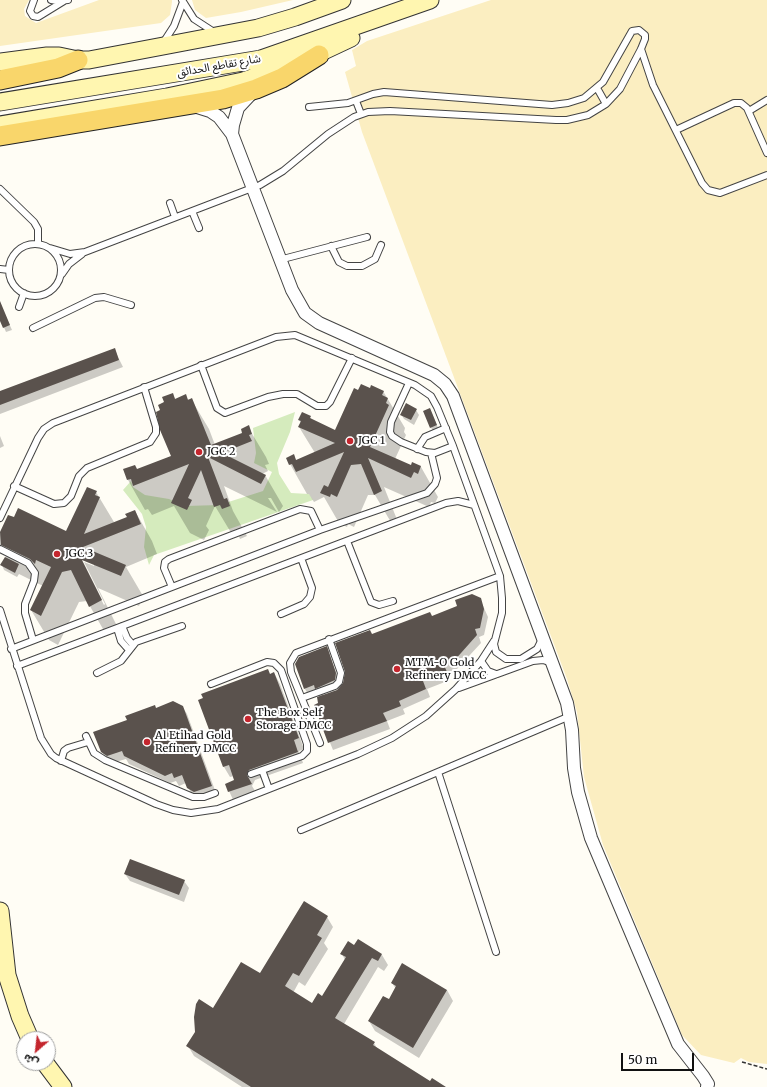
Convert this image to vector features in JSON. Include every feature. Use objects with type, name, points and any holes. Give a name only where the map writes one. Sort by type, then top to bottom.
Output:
[{"type":"main road","points":[[0,80],[58,68],[78,60],[224,35],[276,23],[342,0]]},
{"type":"main road","name":"شارع تقاطع الحدائق","points":[[0,102],[261,59],[297,48],[430,0]]},
{"type":"main road","points":[[0,136],[190,106],[224,99],[256,89],[294,71],[319,55],[397,11]]},
{"type":"main road","points":[[0,125],[204,89],[262,76],[319,55]]},
{"type":"main road","points":[[0,62],[47,56],[58,56],[78,60]]},
{"type":"main road","points":[[0,911],[7,975],[20,1016],[27,1031]]},
{"type":"main road","points":[[51,1071],[63,1087]]},
{"type":"street","points":[[232,134],[238,108],[256,89]]},
{"type":"street","points":[[190,106],[210,111],[223,121],[232,134],[295,299],[312,318],[434,375],[449,390],[553,663],[570,716],[578,792],[591,838],[678,1044],[703,1076],[708,1084],[707,1087]]},
{"type":"lane","points":[[34,0],[30,11],[33,16],[38,17],[66,1]]},
{"type":"lane","points":[[51,0],[66,1]]},
{"type":"lane","points":[[182,1],[190,14],[199,24],[211,31],[224,35]]},
{"type":"lane","points":[[158,47],[174,26],[182,1]]},
{"type":"lane","points":[[85,252],[74,260],[61,275],[55,287],[44,294],[31,295],[24,293],[12,281],[9,270],[12,258],[16,252],[26,245],[38,244],[70,254],[85,252],[252,188],[276,177],[328,134],[361,114],[375,111],[390,111],[567,120],[588,115],[606,104],[620,88],[641,49],[645,35],[639,30],[632,31],[607,75],[597,88],[584,98],[560,104],[384,92],[356,101],[309,107]]},
{"type":"lane","points":[[641,49],[654,86],[704,186],[712,192],[725,192],[767,175]]},
{"type":"lane","points":[[597,88],[606,104]]},
{"type":"lane","points":[[749,111],[767,100]]},
{"type":"lane","points":[[356,101],[361,114]]},
{"type":"lane","points":[[676,130],[734,103],[741,103],[749,111],[767,153]]},
{"type":"lane","points":[[0,189],[34,222],[38,229],[38,244]]},
{"type":"lane","points":[[170,202],[175,217]]},
{"type":"lane","points":[[192,211],[200,228]]},
{"type":"lane","points":[[279,260],[367,237]]},
{"type":"lane","points":[[331,246],[339,262],[347,266],[362,266],[375,259],[382,245]]},
{"type":"lane","points":[[50,248],[54,251],[61,262],[61,275]]},
{"type":"lane","points":[[0,269],[9,270]]},
{"type":"lane","points":[[18,307],[24,293]]},
{"type":"lane","points":[[33,328],[95,298],[104,297],[131,305]]},
{"type":"lane","points":[[0,518],[38,438],[48,426],[57,420],[276,337],[289,335],[302,337],[421,388],[431,396],[438,407],[453,446],[500,576],[502,612],[495,640],[495,648],[499,655],[506,659],[521,661],[538,660],[553,663]]},
{"type":"lane","points":[[201,365],[217,408],[225,413],[268,397],[283,394],[297,394],[317,406],[326,406],[330,402],[352,358]]},
{"type":"lane","points":[[409,383],[391,422],[390,432],[396,440],[431,453],[453,446]]},
{"type":"lane","points":[[14,486],[54,504],[64,503],[69,500],[79,476],[87,468],[150,442],[156,433],[156,427],[144,387]]},
{"type":"lane","points":[[417,449],[426,437],[446,428]]},
{"type":"lane","points":[[11,649],[320,530],[427,493],[435,484],[437,478],[431,453]]},
{"type":"lane","points":[[17,666],[453,501],[464,501],[474,505]]},
{"type":"lane","points":[[172,587],[164,568],[165,562],[169,559],[300,509],[312,511],[320,530]]},
{"type":"lane","points":[[347,541],[371,602],[379,605],[393,601]]},
{"type":"lane","points":[[0,549],[28,563],[33,569],[34,581],[26,600],[25,609],[33,640]]},
{"type":"lane","points":[[281,614],[304,604],[310,597],[312,588],[301,558]]},
{"type":"lane","points":[[320,742],[291,672],[291,659],[300,650],[500,576]]},
{"type":"lane","points":[[0,610],[11,649],[43,744],[51,754],[61,761],[156,804],[182,812],[210,812],[374,748],[426,716],[456,689],[481,661],[495,640]]},
{"type":"lane","points":[[97,673],[121,661],[131,647],[182,626]]},
{"type":"lane","points":[[119,627],[121,641],[131,647]]},
{"type":"lane","points":[[456,689],[496,674],[521,661],[537,649],[543,637]]},
{"type":"lane","points":[[302,698],[335,686],[339,682],[340,673],[329,639]]},
{"type":"lane","points":[[481,661],[485,668],[496,674]]},
{"type":"lane","points":[[211,684],[267,662],[274,663],[280,667],[308,747],[302,756],[251,774]]},
{"type":"lane","points":[[301,830],[570,716]]},
{"type":"lane","points":[[61,761],[64,751],[87,739],[90,748],[99,757],[187,795],[199,798],[215,793]]},
{"type":"lane","points":[[262,770],[269,789]]},
{"type":"lane","points":[[438,772],[496,952]]},
{"type":"path","points":[[742,1062],[767,1069]]},
{"type":"green space","points":[[295,412],[290,432],[277,463],[279,474],[291,493],[309,494],[313,500],[154,555],[149,565],[144,547],[146,527],[142,514],[123,490],[131,481],[133,487],[145,495],[169,499],[185,506],[219,505],[263,491],[272,472],[254,463],[256,453],[253,428]]},
{"type":"sand","points":[[0,0],[29,0],[24,9],[25,16],[36,23],[99,0],[172,0],[172,2],[170,15],[161,23],[0,46]]},
{"type":"sand","points":[[192,0],[293,0],[241,12],[206,18],[195,10]]},
{"type":"sand","points":[[491,0],[767,0],[767,1064],[749,1062],[741,1058],[734,1063],[701,1055],[682,1035],[603,845],[584,777],[577,712],[567,679],[362,132],[345,72],[356,66],[352,50],[367,41]]},
{"type":"building","points":[[0,301],[10,325],[3,328],[0,321]]},
{"type":"building","points":[[115,348],[119,360],[0,405],[0,391]]},
{"type":"building","name":"JGC 1","points":[[361,384],[370,388],[371,385],[384,391],[382,395],[388,398],[386,403],[389,405],[370,447],[411,465],[412,462],[421,466],[418,474],[414,472],[411,478],[368,458],[382,491],[374,495],[361,464],[351,465],[337,497],[331,494],[330,497],[320,493],[324,485],[328,487],[344,452],[296,472],[292,464],[289,465],[286,458],[294,454],[296,460],[335,443],[298,427],[301,421],[298,420],[302,412],[311,416],[310,418],[335,430],[354,388],[358,390]]},
{"type":"building","name":"JGC 2","points":[[173,393],[175,399],[186,394],[188,400],[192,398],[211,445],[242,433],[241,429],[249,425],[252,434],[249,435],[252,441],[222,453],[266,475],[261,484],[208,457],[224,499],[227,498],[230,506],[222,509],[220,505],[214,507],[201,470],[188,498],[192,500],[187,510],[171,503],[189,464],[133,486],[131,479],[127,480],[123,469],[135,465],[137,469],[171,456],[160,430],[156,412],[160,410],[158,405],[164,402],[162,397]]},
{"type":"building","points":[[406,403],[417,409],[411,420],[400,415]]},
{"type":"building","points":[[430,408],[437,425],[430,428],[423,411]]},
{"type":"building","name":"JGC 3","points":[[87,487],[97,491],[95,495],[100,497],[84,534],[127,517],[125,514],[135,510],[141,524],[83,547],[126,565],[121,576],[82,560],[102,600],[89,607],[71,570],[62,572],[41,616],[30,610],[51,567],[36,560],[35,564],[30,559],[1,545],[0,532],[8,515],[14,517],[18,508],[66,531]]},
{"type":"building","points":[[5,557],[19,564],[15,573],[0,565]]},
{"type":"building","name":"MTM-O Gold Refinery DMCC","points":[[472,594],[481,598],[484,609],[480,628],[475,629],[477,635],[453,662],[444,665],[447,672],[423,681],[426,689],[399,701],[401,706],[383,713],[387,721],[328,743],[314,705],[318,703],[317,697],[337,690],[343,683],[345,672],[335,643],[370,630],[372,634],[430,612],[432,616],[457,606],[455,600]]},
{"type":"building","points":[[327,646],[336,673],[335,680],[315,689],[314,685],[304,689],[295,664],[299,657]]},
{"type":"building","name":"The Box Self Storage DMCC","points":[[268,669],[270,674],[274,672],[299,738],[294,740],[298,752],[249,770],[247,775],[252,784],[228,792],[225,784],[234,780],[229,765],[223,767],[198,700],[203,698],[201,694]]},
{"type":"building","name":"Al Etihad Gold Refinery DMCC","points":[[173,701],[183,706],[212,786],[194,792],[187,788],[182,775],[174,778],[172,773],[165,776],[124,756],[122,751],[107,756],[101,752],[93,732],[127,720],[125,716],[155,705],[156,708]]},
{"type":"building","points":[[130,859],[185,880],[179,895],[124,874]]},
{"type":"building","points":[[304,901],[328,916],[317,935],[322,938],[299,976],[293,973],[285,986],[312,1003],[318,993],[322,996],[346,957],[340,954],[348,941],[354,945],[358,939],[382,954],[378,961],[372,958],[335,1018],[375,1042],[373,1045],[430,1081],[432,1078],[446,1087],[251,1087],[186,1046],[195,1032],[194,1017],[196,1004],[199,999],[213,1008],[241,962],[260,973]]},
{"type":"building","points":[[402,963],[447,990],[413,1048],[368,1021],[383,996],[389,999],[396,986],[391,983]]},
{"type":"place","name":"JGC 1","points":[[350,441]]},
{"type":"place","name":"JGC 2","points":[[199,452]]},
{"type":"place","name":"JGC 3","points":[[57,554]]},
{"type":"place","name":"MTM-O Gold Refinery DMCC","points":[[397,669]]},
{"type":"place","name":"The Box Self Storage DMCC","points":[[248,719]]},
{"type":"place","name":"Al Etihad Gold Refinery DMCC","points":[[147,742]]}]
